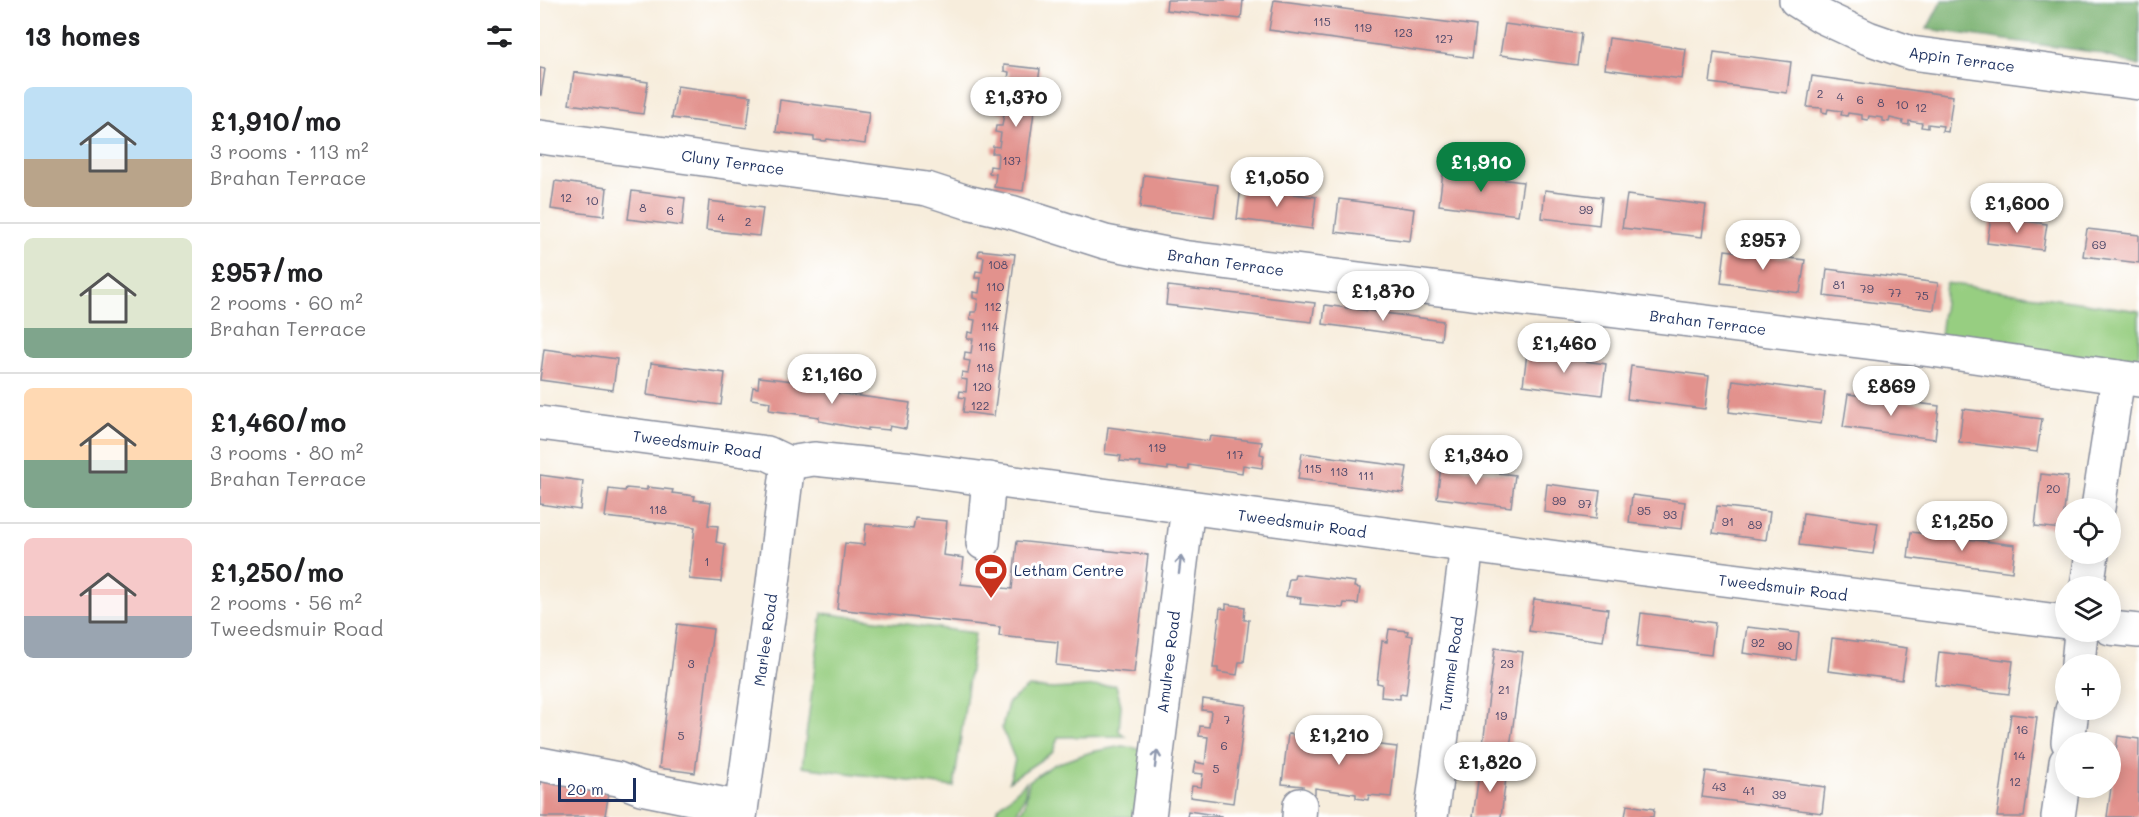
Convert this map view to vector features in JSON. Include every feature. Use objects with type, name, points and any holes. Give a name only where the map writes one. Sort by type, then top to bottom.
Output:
[{"type":"street","name":"Appin Terrace","points":[[1796,0],[1822,17],[1868,38],[1911,52],[2139,83]]},
{"type":"street","name":"Cluny Terrace","points":[[540,137],[927,189]]},
{"type":"street","name":"Brahan Terrace","points":[[927,189],[967,202],[1011,212],[1105,242],[1181,257],[1892,345],[2128,378]]},
{"type":"street","points":[[2100,498],[2128,378]]},
{"type":"street","name":"Tweedsmuir Road","points":[[540,423],[767,453],[788,463],[814,459],[913,469],[1467,546],[2055,621]]},
{"type":"street","name":"Marlee Road","points":[[741,812],[788,463]]},
{"type":"street","points":[[983,543],[989,479]]},
{"type":"street","name":"Amulree Road","points":[[1149,817],[1188,507]]},
{"type":"street","name":"Tummel Road","points":[[1431,817],[1467,546]]},
{"type":"street","points":[[2121,629],[2139,631]]},
{"type":"street","points":[[540,764],[618,779],[640,788],[741,812]]},
{"type":"street","points":[[2058,817],[2061,798]]},
{"type":"green space","points":[[1942,0],[2139,0],[2139,66],[2093,52],[1927,29]]},
{"type":"green space","points":[[1946,283],[2139,311],[2139,364],[1940,337]]},
{"type":"green space","points":[[822,613],[975,633],[954,787],[802,767]]},
{"type":"green space","points":[[1116,685],[1121,705],[1119,731],[1125,736],[1058,737],[1053,752],[1009,781],[1015,760],[1002,728],[1008,703],[1028,687],[1053,689]]},
{"type":"green space","points":[[1122,746],[1146,750],[1138,817],[1018,817],[1025,804],[1029,781],[1053,765],[1091,752]]},
{"type":"green space","points":[[1026,782],[1025,796],[1015,816],[993,817],[999,807]]},
{"type":"building","points":[[1167,0],[1243,0],[1241,19],[1166,10]]},
{"type":"building","points":[[1274,0],[1476,26],[1472,58],[1269,30]]},
{"type":"building","points":[[1505,24],[1581,34],[1577,65],[1500,55]]},
{"type":"building","points":[[1609,38],[1686,49],[1682,79],[1605,69]]},
{"type":"building","points":[[1714,52],[1791,62],[1787,93],[1710,83]]},
{"type":"building","points":[[1004,65],[1040,69],[1023,191],[994,187],[996,174],[989,173],[990,166],[997,167],[998,153],[992,153],[993,146],[999,147],[1001,133],[995,132],[996,126],[1002,126],[1004,113],[998,112],[999,105],[1005,106],[1007,92],[1001,91],[1002,85],[1007,86],[1009,72],[1004,71]]},
{"type":"building","points":[[540,68],[545,69],[541,95],[540,95]]},
{"type":"building","points":[[574,72],[648,82],[643,114],[569,104]]},
{"type":"building","points":[[1812,76],[1953,96],[1948,132],[1942,131],[1943,126],[1928,124],[1928,128],[1921,127],[1922,123],[1909,121],[1909,125],[1890,118],[1889,122],[1883,121],[1883,118],[1869,116],[1868,120],[1862,119],[1862,115],[1848,113],[1847,116],[1841,115],[1842,111],[1828,109],[1827,113],[1822,112],[1822,108],[1807,107]]},
{"type":"building","points":[[677,86],[751,96],[747,128],[672,118]]},
{"type":"building","points":[[780,100],[869,112],[865,144],[827,139],[826,141],[814,140],[814,137],[776,132]]},
{"type":"building","points":[[1443,172],[1523,182],[1518,215],[1439,205]]},
{"type":"building","points":[[1144,175],[1218,185],[1214,217],[1140,208]]},
{"type":"building","points":[[555,181],[607,188],[604,216],[551,209]]},
{"type":"building","points":[[1241,187],[1316,197],[1312,229],[1237,219]]},
{"type":"building","points":[[1545,190],[1602,197],[1599,225],[1542,218]]},
{"type":"building","points":[[632,191],[685,198],[682,226],[628,219]]},
{"type":"building","points":[[1627,195],[1706,205],[1702,237],[1622,228]]},
{"type":"building","points":[[1339,199],[1414,209],[1410,241],[1335,232]]},
{"type":"building","points":[[709,201],[763,208],[759,236],[706,230]]},
{"type":"building","points":[[1991,217],[2047,224],[2043,250],[1987,243]]},
{"type":"building","points":[[2087,229],[2139,235],[2139,263],[2083,256]]},
{"type":"building","points":[[979,250],[1015,254],[994,416],[963,412],[965,398],[959,397],[960,391],[966,392],[967,380],[961,379],[962,372],[968,373],[970,361],[964,360],[965,352],[971,353],[973,339],[967,339],[968,332],[973,333],[975,320],[970,319],[971,312],[976,312],[978,299],[973,298],[973,292],[979,293],[981,278],[975,278],[976,271],[982,272],[984,257],[978,256]]},
{"type":"building","points":[[1725,250],[1805,260],[1800,293],[1721,283]]},
{"type":"building","points":[[1827,269],[1938,283],[1934,310],[1824,296]]},
{"type":"building","points":[[1168,286],[1315,303],[1312,322],[1166,305]]},
{"type":"building","points":[[1325,305],[1443,321],[1441,340],[1323,324]]},
{"type":"building","points":[[544,349],[617,359],[613,390],[540,380]]},
{"type":"building","points":[[1527,353],[1606,364],[1602,395],[1523,385]]},
{"type":"building","points":[[651,363],[725,373],[721,405],[647,395]]},
{"type":"building","points":[[1631,366],[1709,376],[1705,409],[1627,399]]},
{"type":"building","points":[[759,377],[810,383],[809,389],[910,403],[906,429],[890,426],[889,430],[868,428],[868,430],[819,421],[819,417],[769,410],[770,402],[751,399],[753,387],[758,388]]},
{"type":"building","points":[[1733,380],[1825,392],[1821,424],[1729,412]]},
{"type":"building","points":[[1848,394],[1939,406],[1935,439],[1843,427]]},
{"type":"building","points":[[1963,409],[2042,419],[2037,452],[1959,442]]},
{"type":"building","points":[[1108,427],[1209,441],[1210,436],[1262,442],[1260,454],[1264,455],[1262,468],[1243,465],[1242,473],[1189,465],[1189,470],[1168,467],[1168,470],[1140,466],[1141,463],[1120,461],[1121,456],[1105,454]]},
{"type":"building","points":[[1302,453],[1407,467],[1403,493],[1298,479]]},
{"type":"building","points":[[1441,466],[1515,475],[1511,507],[1437,498]]},
{"type":"building","points":[[2041,474],[2068,477],[2066,498],[2055,498],[2055,528],[2035,526]]},
{"type":"building","points":[[540,475],[583,481],[580,510],[540,504]]},
{"type":"building","points":[[1547,484],[1600,491],[1596,519],[1544,512]]},
{"type":"building","points":[[647,487],[673,490],[672,493],[695,496],[694,500],[711,502],[708,525],[718,526],[716,542],[725,544],[721,582],[689,579],[695,527],[605,517],[609,489],[647,490]]},
{"type":"building","points":[[1632,495],[1685,502],[1682,529],[1629,523]]},
{"type":"building","points":[[1717,506],[1770,512],[1766,540],[1713,533]]},
{"type":"building","points":[[1803,513],[1878,523],[1873,554],[1799,545]]},
{"type":"building","name":"Letham Centre","points":[[915,518],[947,521],[943,555],[964,558],[961,584],[1012,589],[1017,541],[1148,555],[1134,673],[1056,665],[1058,642],[999,636],[1000,627],[837,609],[845,543],[864,545],[866,524],[913,529]]},
{"type":"building","points":[[1911,532],[2015,545],[2012,572],[1908,558]]},
{"type":"building","points":[[1295,574],[1355,582],[1354,587],[1360,588],[1358,604],[1344,603],[1343,608],[1300,604],[1301,598],[1286,596],[1289,579],[1294,579]]},
{"type":"building","points":[[1534,599],[1608,609],[1603,641],[1529,631]]},
{"type":"building","points":[[1226,604],[1245,607],[1244,620],[1249,620],[1244,662],[1239,662],[1237,675],[1218,672],[1218,668],[1213,668],[1220,608],[1226,609]]},
{"type":"building","points":[[1641,613],[1715,623],[1711,655],[1637,646]]},
{"type":"building","points":[[677,624],[713,629],[695,773],[659,768]]},
{"type":"building","points":[[1747,627],[1799,633],[1796,660],[1743,653]]},
{"type":"building","points":[[1389,629],[1408,631],[1407,635],[1413,636],[1406,695],[1400,694],[1400,699],[1381,697],[1382,684],[1377,683],[1382,641],[1387,642]]},
{"type":"building","points":[[1832,638],[1907,648],[1902,680],[1828,671]]},
{"type":"building","points":[[1495,648],[1523,652],[1509,755],[1482,752]]},
{"type":"building","points":[[1939,652],[2013,661],[2009,694],[1935,685]]},
{"type":"building","points":[[1203,699],[1246,705],[1233,803],[1190,797],[1192,786],[1201,787],[1203,774],[1193,773],[1195,762],[1205,764],[1208,737],[1199,736],[1200,726],[1209,727],[1211,711],[1202,710]]},
{"type":"building","points":[[2011,714],[2037,717],[2027,796],[2024,817],[1997,817]]},
{"type":"building","points":[[1288,734],[1397,747],[1391,797],[1369,795],[1368,800],[1356,798],[1356,794],[1315,788],[1315,794],[1302,792],[1303,786],[1282,784]]},
{"type":"building","points":[[2121,736],[2139,739],[2138,817],[2107,817],[2110,798],[2121,798]]},
{"type":"building","points":[[1480,767],[1507,770],[1501,817],[1473,817]]},
{"type":"building","points":[[1706,771],[1825,787],[1822,813],[1702,797]]},
{"type":"building","points":[[540,779],[609,792],[605,815],[610,817],[540,817]]},
{"type":"building","points":[[1627,805],[1654,809],[1653,817],[1625,817]]},
{"type":"building","points":[[1188,811],[1221,816],[1221,817],[1187,817]]},
{"type":"place","name":"Letham Centre","points":[[991,599]]}]
